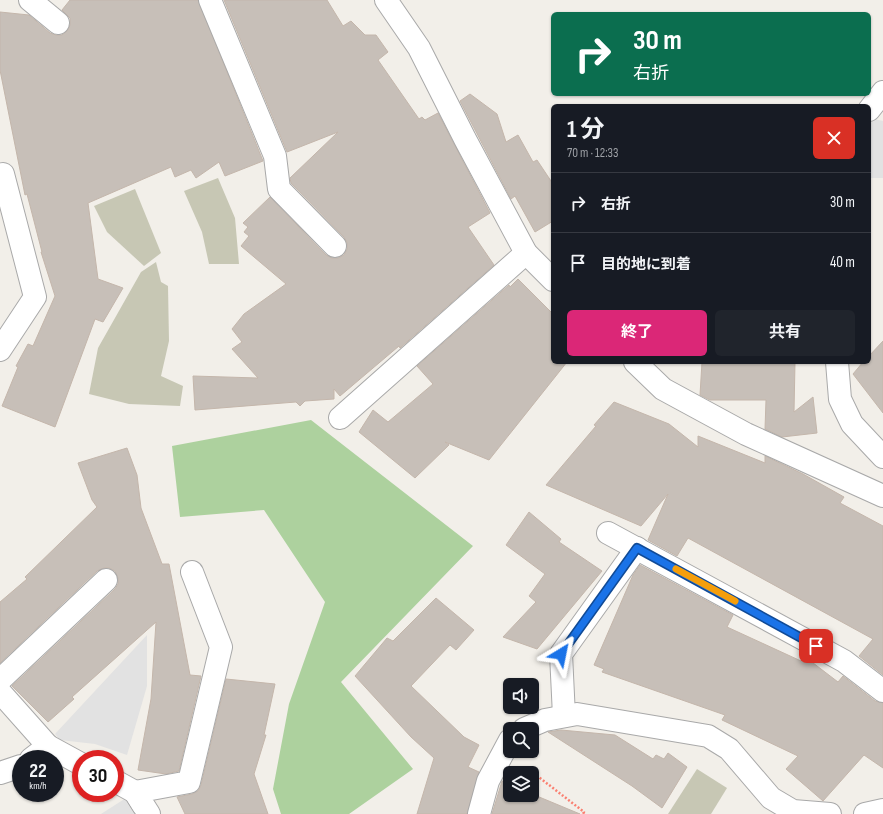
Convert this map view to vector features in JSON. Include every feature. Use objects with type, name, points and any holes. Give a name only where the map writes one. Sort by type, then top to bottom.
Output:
[{"type":"street","points":[[30,0],[58,23]]},
{"type":"street","points":[[210,0],[275,156],[279,190],[335,246]]},
{"type":"street","points":[[386,0],[419,48],[465,139],[526,253],[551,278]]},
{"type":"street","points":[[871,107],[883,92]]},
{"type":"street","points":[[0,350],[35,297],[3,174]]},
{"type":"street","points":[[340,418],[526,253]]},
{"type":"street","points":[[637,364],[663,389],[746,434],[883,496]]},
{"type":"street","points":[[837,364],[840,398],[852,424],[883,457]]},
{"type":"street","points":[[608,533],[844,661],[883,691]]},
{"type":"street","points":[[564,716],[561,654],[637,548]]},
{"type":"street","points":[[124,788],[139,798],[189,782],[221,647],[192,572]]},
{"type":"street","points":[[0,680],[106,580]]},
{"type":"street","points":[[0,692],[48,746],[72,759]]},
{"type":"street","points":[[539,723],[577,714],[708,736],[730,749],[771,798],[793,812],[830,814]]},
{"type":"street","points":[[43,750],[48,746]]},
{"type":"street","points":[[479,814],[488,781],[503,753]]},
{"type":"street","points":[[0,773],[12,769]]},
{"type":"street","points":[[865,814],[883,810]]},
{"type":"path","points":[[522,758],[584,812],[583,814]]},
{"type":"shaded area","points":[[874,119],[883,121],[883,178],[871,178],[871,123]]},
{"type":"shaded area","points":[[218,178],[235,218],[239,264],[209,264],[202,232],[184,191]]},
{"type":"shaded area","points":[[135,189],[161,253],[144,266],[107,232],[94,206]]},
{"type":"shaded area","points":[[156,262],[161,282],[168,286],[169,341],[161,376],[183,386],[180,406],[129,404],[89,394],[98,348],[141,272]]},
{"type":"shaded area","points":[[147,635],[147,686],[127,755],[124,754],[124,750],[112,750],[95,744],[60,740],[55,734]]},
{"type":"shaded area","points":[[697,769],[727,788],[711,814],[668,814]]},
{"type":"shaded area","points":[[126,798],[136,814],[101,814],[120,802],[124,802],[124,799]]},
{"type":"green space","points":[[311,420],[473,546],[341,682],[413,769],[349,814],[281,814],[273,789],[289,704],[325,602],[264,510],[180,517],[172,446]]},
{"type":"building","points":[[70,0],[198,0],[263,161],[225,176],[219,162],[196,178],[191,170],[175,177],[171,167],[88,203],[98,279],[123,288],[103,322],[95,319],[55,427],[2,406],[18,367],[16,366],[28,344],[33,346],[55,296],[41,252],[27,194],[25,195],[0,70],[0,12],[29,15],[50,33],[62,35],[67,31],[70,25],[70,18],[62,10]]},
{"type":"building","points":[[224,0],[327,0],[343,26],[351,21],[365,35],[376,35],[388,52],[378,60],[419,119],[422,117],[425,120],[438,113],[490,213],[468,227],[494,265],[400,348],[399,346],[340,396],[334,389],[334,399],[305,401],[300,406],[296,402],[195,410],[193,376],[258,378],[232,349],[242,342],[232,329],[244,314],[286,284],[241,246],[249,236],[244,232],[248,227],[243,223],[270,197],[326,255],[332,258],[338,258],[344,255],[347,249],[347,243],[344,237],[291,183],[290,178],[338,132],[287,152]]},
{"type":"building","points":[[470,94],[497,114],[506,142],[518,135],[533,162],[537,160],[551,181],[551,222],[535,232],[515,196],[511,199],[460,101]]},
{"type":"building","points":[[518,279],[551,312],[551,364],[565,364],[489,460],[445,442],[449,445],[415,478],[359,432],[373,410],[388,422],[433,384],[417,366],[509,285],[510,287]]},
{"type":"building","points":[[883,341],[883,413],[853,374],[861,364],[871,364],[871,354]]},
{"type":"building","points":[[702,364],[795,364],[794,412],[813,397],[817,433],[782,437],[765,429],[766,400],[710,400],[700,395]]},
{"type":"building","points":[[614,402],[669,424],[698,447],[698,436],[765,463],[765,456],[803,474],[844,497],[840,503],[883,526],[883,675],[859,656],[873,639],[688,538],[677,556],[648,540],[668,494],[641,526],[546,485],[596,426],[594,425]]},
{"type":"building","points":[[127,448],[137,475],[141,508],[162,564],[169,564],[190,675],[201,676],[179,771],[166,774],[138,770],[151,699],[156,622],[72,697],[74,699],[48,722],[12,686],[115,589],[118,584],[118,578],[115,571],[109,568],[104,568],[97,571],[0,663],[0,602],[27,579],[25,577],[97,507],[92,500],[78,463]]},
{"type":"building","points":[[529,512],[561,539],[559,542],[602,571],[537,649],[503,637],[536,602],[529,596],[545,574],[506,545]]},
{"type":"building","points":[[640,565],[733,615],[727,627],[801,661],[804,656],[838,682],[843,676],[875,701],[883,703],[883,768],[864,755],[823,801],[786,769],[798,756],[722,720],[725,715],[602,672],[604,669],[594,665],[633,575]]},
{"type":"building","points":[[436,598],[474,630],[456,650],[450,645],[411,686],[464,737],[479,745],[468,767],[479,772],[467,814],[417,814],[434,758],[411,737],[355,676],[387,638],[393,641]]},
{"type":"building","points":[[226,679],[275,684],[264,735],[266,735],[254,774],[268,814],[185,814],[177,797],[192,794],[198,791],[201,785]]},
{"type":"building","points":[[561,730],[615,735],[653,759],[656,755],[664,759],[668,753],[687,767],[662,808],[632,786],[548,732]]},
{"type":"building","points":[[502,781],[503,802],[539,802],[539,797],[580,814],[492,814]]},
{"type":"slow traffic","points":[[676,569],[735,601]]},
{"type":"route","points":[[561,654],[637,548],[816,646]]}]
